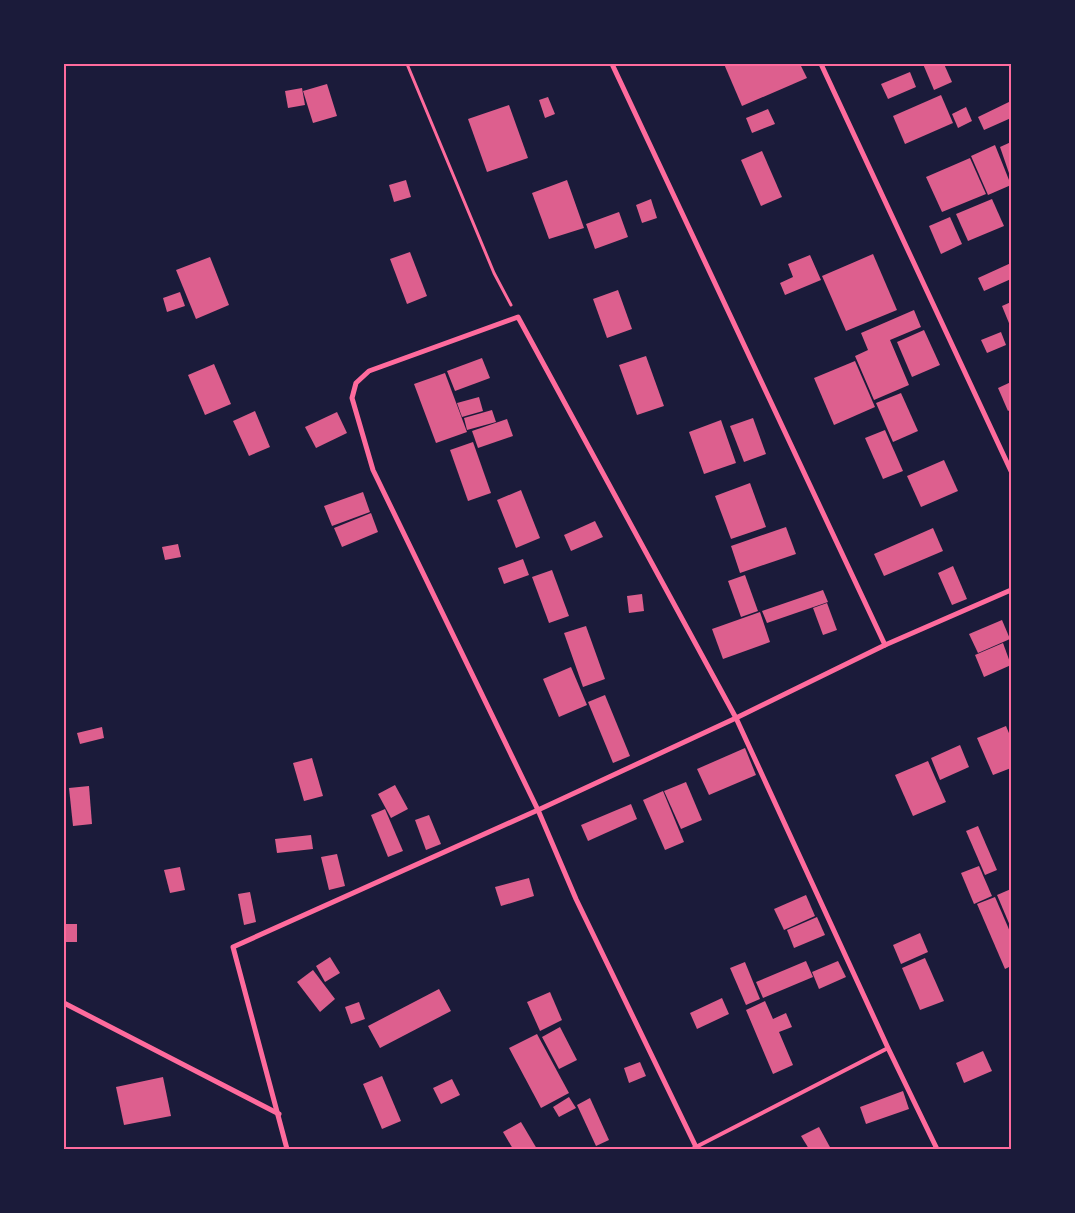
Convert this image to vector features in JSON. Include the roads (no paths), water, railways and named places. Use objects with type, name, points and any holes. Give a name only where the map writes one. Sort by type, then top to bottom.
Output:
[{"type":"street","points":[[612,64],[885,645]]},
{"type":"street","points":[[822,64],[1011,471]]},
{"type":"street","points":[[695,1149],[576,899],[538,810],[373,470],[352,398],[356,383],[369,371],[518,317],[736,718],[888,1048],[937,1149]]},
{"type":"street","points":[[287,1149],[233,947],[538,810],[736,718],[885,645],[1011,590]]},
{"type":"street","points":[[64,1003],[279,1114]]},
{"type":"lane","points":[[695,1149],[888,1048]]}]
